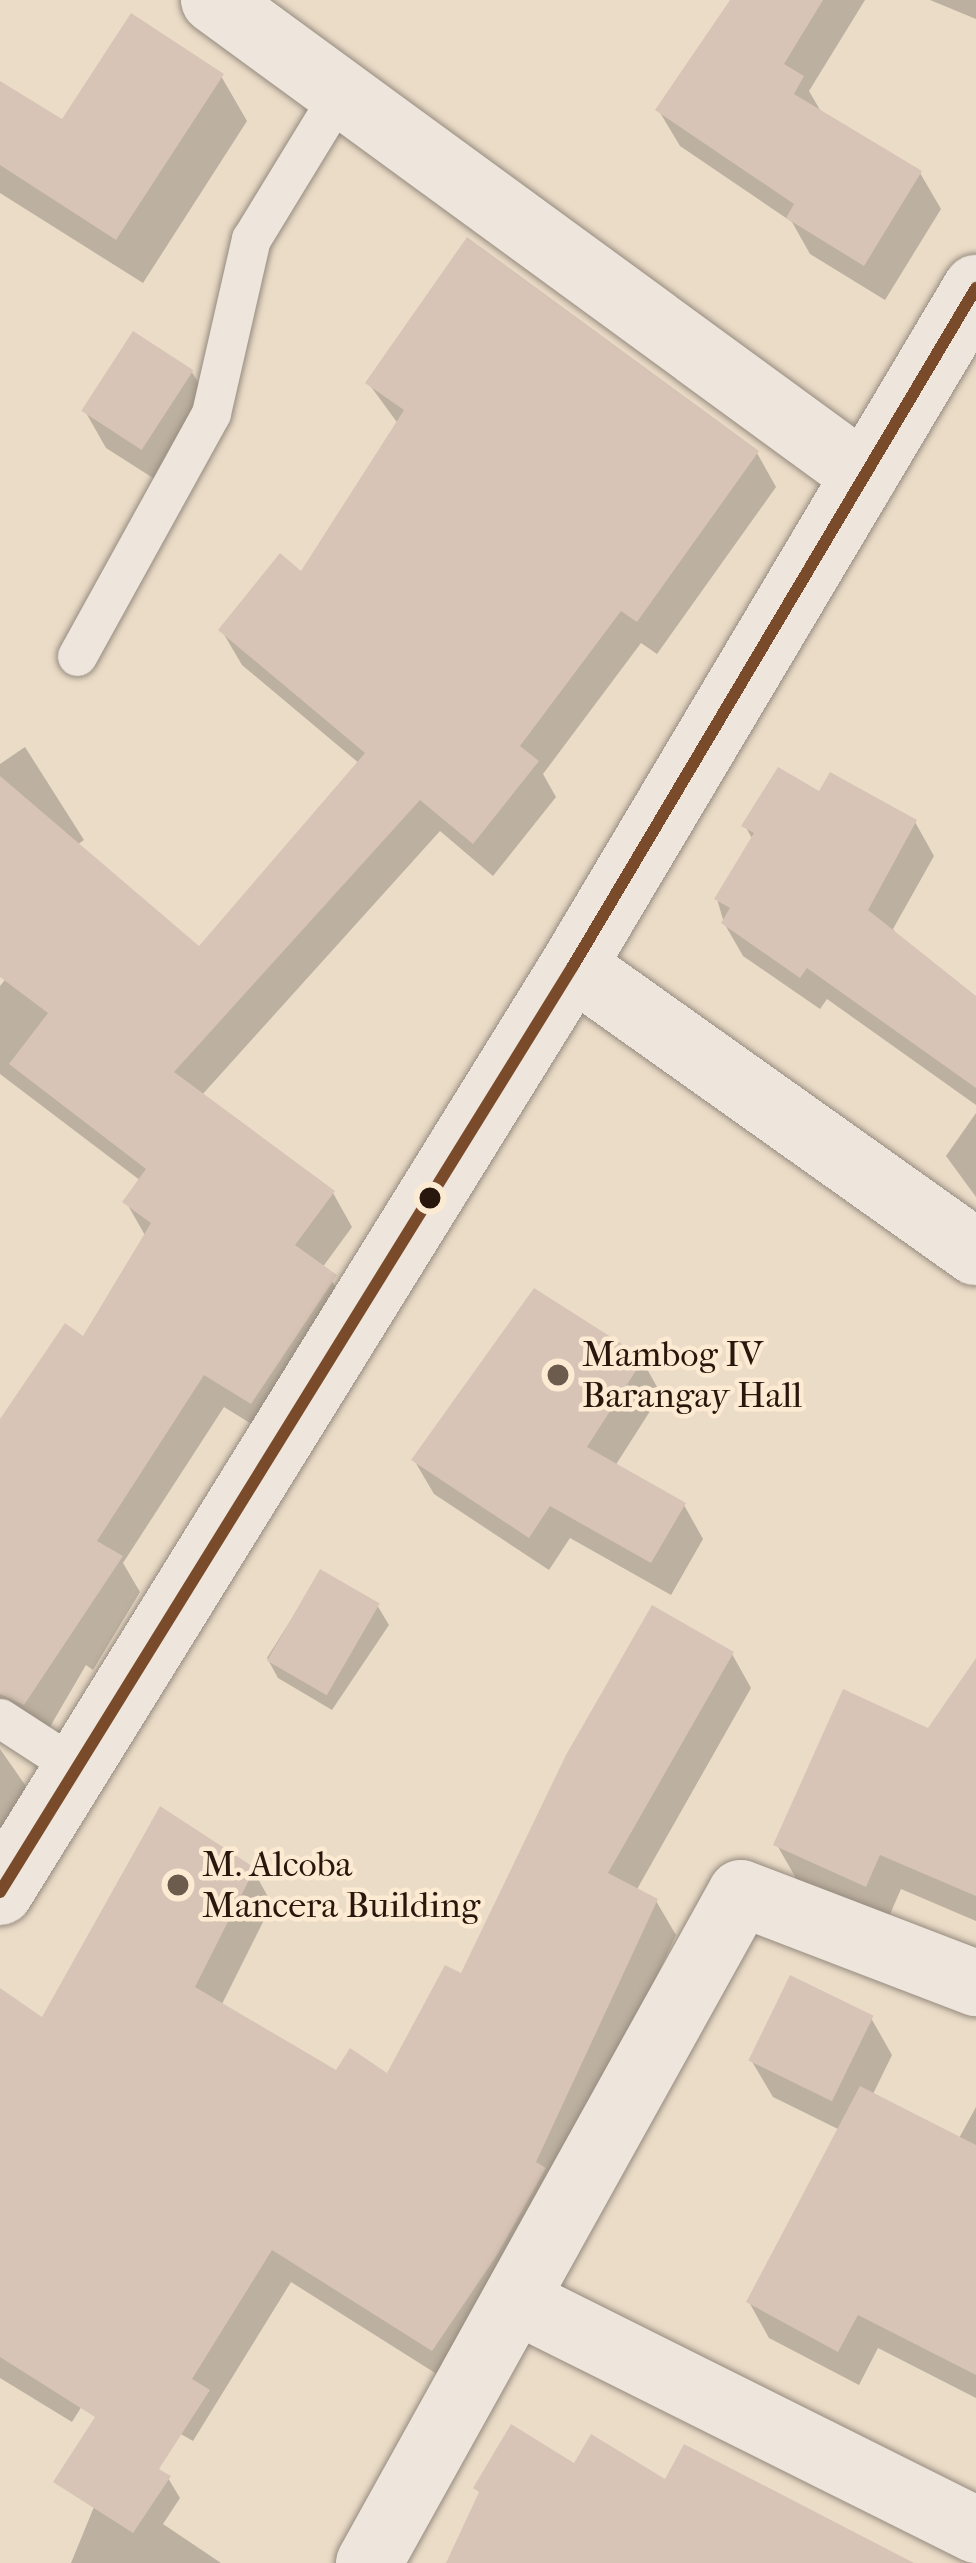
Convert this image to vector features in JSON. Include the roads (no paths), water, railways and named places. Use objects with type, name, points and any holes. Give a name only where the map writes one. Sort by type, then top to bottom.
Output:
[{"type":"street","points":[[214,0],[343,88],[865,476]]},
{"type":"street","points":[[0,1892],[573,966],[976,288]]},
{"type":"street","points":[[573,966],[976,1252]]},
{"type":"street","points":[[369,2563],[740,1893],[976,1983]]},
{"type":"street","points":[[518,2301],[976,2530]]},
{"type":"lane","points":[[77,656],[212,413],[250,239],[343,88]]},
{"type":"lane","points":[[0,1718],[77,1768]]},
{"type":"place","name":"Mambog IV Barangay Hall","points":[[558,1375]]},
{"type":"place","name":"M. Alcoba Mancera Building","points":[[178,1885]]}]
